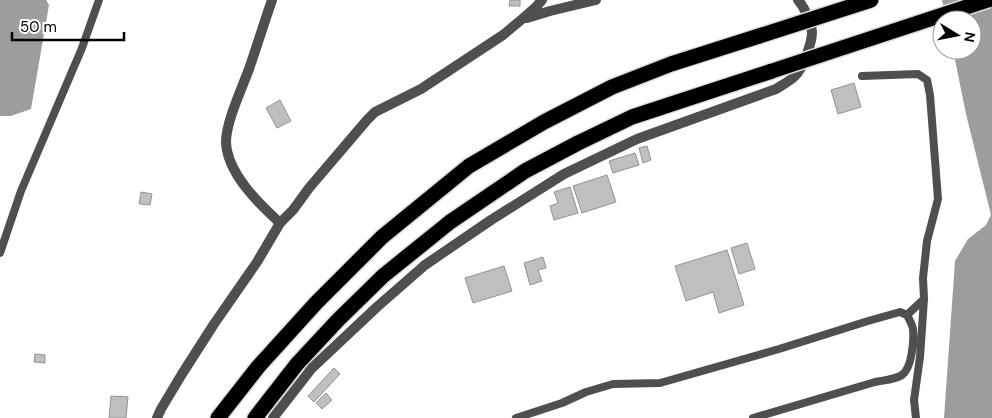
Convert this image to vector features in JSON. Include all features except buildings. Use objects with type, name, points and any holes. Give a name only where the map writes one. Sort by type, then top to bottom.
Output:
[{"type":"highway","points":[[218,418],[258,367],[316,303],[382,238],[470,166],[544,122],[612,87],[671,64],[871,0]]},
{"type":"highway","points":[[255,418],[297,364],[383,276],[450,222],[525,171],[632,116],[988,0]]},
{"type":"street","points":[[272,0],[234,110],[226,143],[237,176],[258,203],[280,223]]},
{"type":"street","points":[[158,418],[161,409],[182,374],[257,262],[280,223],[293,210],[309,188],[367,120],[375,112],[421,89],[503,35],[536,8],[542,0]]},
{"type":"street","points":[[521,20],[596,0]]},
{"type":"street","points":[[273,418],[312,368],[378,306],[425,265],[491,220],[564,174],[637,139],[776,89],[795,76],[808,52],[812,33],[806,11],[798,0]]},
{"type":"lane","points":[[0,253],[21,191],[82,48],[99,0]]},
{"type":"lane","points":[[862,76],[918,74],[927,80],[930,95],[938,199],[927,241],[923,278],[924,299],[920,357],[914,400],[916,418]]},
{"type":"lane","points":[[907,315],[924,299]]},
{"type":"lane","points":[[516,418],[562,404],[586,392],[613,384],[660,383],[900,312],[907,315],[913,328],[913,340],[910,364],[904,374],[753,418]]},
{"type":"shaded area","points":[[0,0],[46,0],[49,5],[31,109],[11,116],[0,116]]},
{"type":"shaded area","points":[[942,0],[992,0],[992,418],[944,418],[955,261],[968,239],[986,225],[991,215],[966,114],[955,60],[982,60],[982,10],[944,10]]}]
